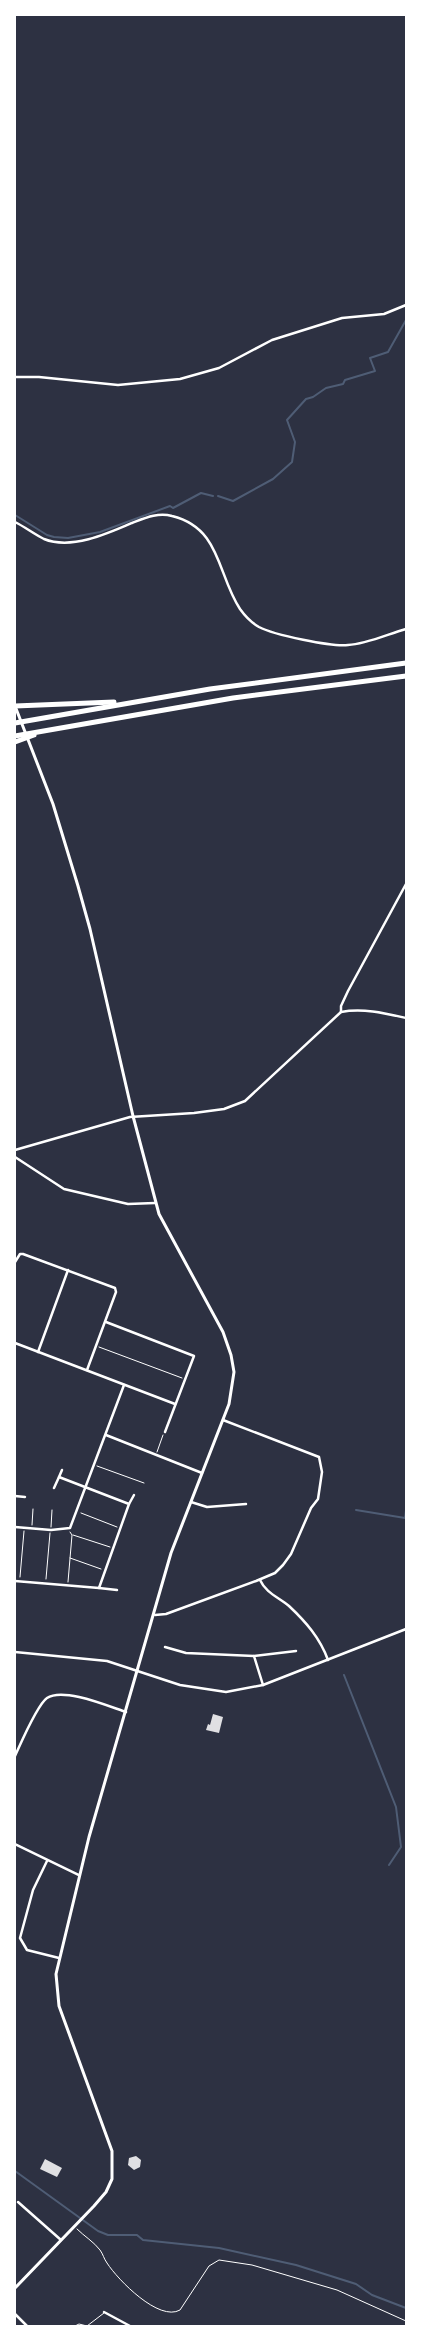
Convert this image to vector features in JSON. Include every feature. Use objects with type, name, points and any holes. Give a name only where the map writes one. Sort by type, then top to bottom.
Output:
[{"type":"highway","points":[[15,723],[144,699],[283,678],[406,663]]},
{"type":"highway","points":[[15,736],[268,693],[406,676]]},
{"type":"highway","points":[[15,706],[144,699]]},
{"type":"highway","points":[[15,742],[40,732]]},
{"type":"street","points":[[15,377],[39,377],[118,384],[180,379],[218,368],[272,340],[342,318],[384,314],[406,305]]},
{"type":"street","points":[[15,522],[46,539],[68,542],[95,537],[150,516],[170,515],[191,523],[204,534],[213,548],[240,608],[250,620],[261,628],[291,636],[346,646],[406,629]]},
{"type":"street","points":[[15,706],[53,804],[81,894],[155,1203],[164,1225],[228,1343],[234,1372],[232,1394],[223,1420],[171,1553],[155,1615],[79,1874],[59,1958],[56,1986],[59,2006],[113,2160],[112,2179],[106,2192],[87,2214],[15,2287]]},
{"type":"street","points":[[341,1012],[341,1006],[348,991],[406,884]]},
{"type":"street","points":[[15,1150],[133,1116],[194,1113],[224,1109],[245,1101],[341,1012],[359,1010],[406,1018]]},
{"type":"street","points":[[15,1157],[64,1189],[128,1204],[155,1203]]},
{"type":"street","points":[[15,1262],[20,1254],[23,1254],[115,1288],[116,1292],[106,1322],[87,1370]]},
{"type":"street","points":[[38,1352],[68,1270]]},
{"type":"street","points":[[106,1322],[194,1356],[164,1432]]},
{"type":"street","points":[[15,1343],[175,1404]]},
{"type":"street","points":[[15,1527],[51,1530],[68,1529],[77,1511],[124,1386]]},
{"type":"street","points":[[155,1615],[166,1614],[275,1573],[291,1554],[311,1508],[318,1499],[321,1486],[321,1461],[314,1455],[223,1420]]},
{"type":"street","points":[[106,1435],[202,1473]]},
{"type":"street","points":[[54,1488],[62,1470]]},
{"type":"street","points":[[59,1477],[129,1504]]},
{"type":"street","points":[[99,1588],[112,1548],[134,1495]]},
{"type":"street","points":[[15,1496],[25,1497]]},
{"type":"street","points":[[191,1502],[207,1507],[246,1504]]},
{"type":"street","points":[[260,1580],[265,1589],[287,1605],[312,1630],[328,1660]]},
{"type":"street","points":[[15,1581],[117,1590]]},
{"type":"street","points":[[15,1652],[107,1661],[180,1685],[226,1692],[263,1685],[406,1628]]},
{"type":"street","points":[[165,1647],[186,1654],[254,1656],[296,1651]]},
{"type":"street","points":[[254,1656],[263,1685]]},
{"type":"street","points":[[15,1756],[38,1710],[47,1698],[52,1696],[66,1694],[126,1712]]},
{"type":"street","points":[[15,1844],[47,1861],[79,1874]]},
{"type":"street","points":[[47,1861],[34,1890],[20,1938],[27,1950],[59,1958]]},
{"type":"street","points":[[18,2202],[61,2240]]},
{"type":"street","points":[[104,2312],[130,2326]]},
{"type":"street","points":[[15,2314],[27,2326]]},
{"type":"lane","points":[[75,2326],[80,2324],[87,2326],[104,2312]]},
{"type":"lane","points":[[120,2326],[124,2322]]},
{"type":"path","points":[[96,1346],[185,1379]]},
{"type":"path","points":[[156,1454],[164,1432]]},
{"type":"path","points":[[94,1465],[144,1483]]},
{"type":"path","points":[[32,1528],[33,1510]]},
{"type":"path","points":[[45,1583],[52,1510]]},
{"type":"path","points":[[77,1511],[120,1528]]},
{"type":"path","points":[[20,1582],[24,1528]]},
{"type":"path","points":[[68,1529],[72,1535],[112,1548]]},
{"type":"path","points":[[68,1585],[72,1535]]},
{"type":"path","points":[[70,1558],[104,1570]]},
{"type":"path","points":[[75,2226],[99,2248],[109,2266],[144,2302],[166,2312],[175,2313],[180,2310],[209,2266],[214,2261],[221,2260],[252,2265],[337,2290],[406,2320]]},
{"type":"building","points":[[213,1714],[223,1717],[219,1733],[206,1730],[208,1724],[210,1725]]},
{"type":"building","points":[[136,2156],[141,2160],[140,2167],[134,2170],[128,2165],[129,2158]]},
{"type":"building","points":[[45,2159],[62,2168],[57,2177],[40,2169]]},
{"type":"waterway","points":[[218,496],[233,501],[273,479],[292,462],[295,442],[287,420],[306,399],[313,397],[326,388],[343,384],[345,380],[375,371],[370,358],[388,352],[406,320]]},
{"type":"waterway","points":[[15,515],[47,535],[68,538],[100,532],[170,506],[173,508],[201,493],[213,496]]},
{"type":"waterway","points":[[356,1510],[405,1518],[406,1510]]},
{"type":"waterway","points":[[344,1675],[396,1807],[401,1847],[389,1865]]},
{"type":"waterway","points":[[15,2171],[98,2231],[108,2235],[137,2235],[143,2240],[219,2248],[296,2265],[356,2284],[372,2295],[406,2308]]}]
